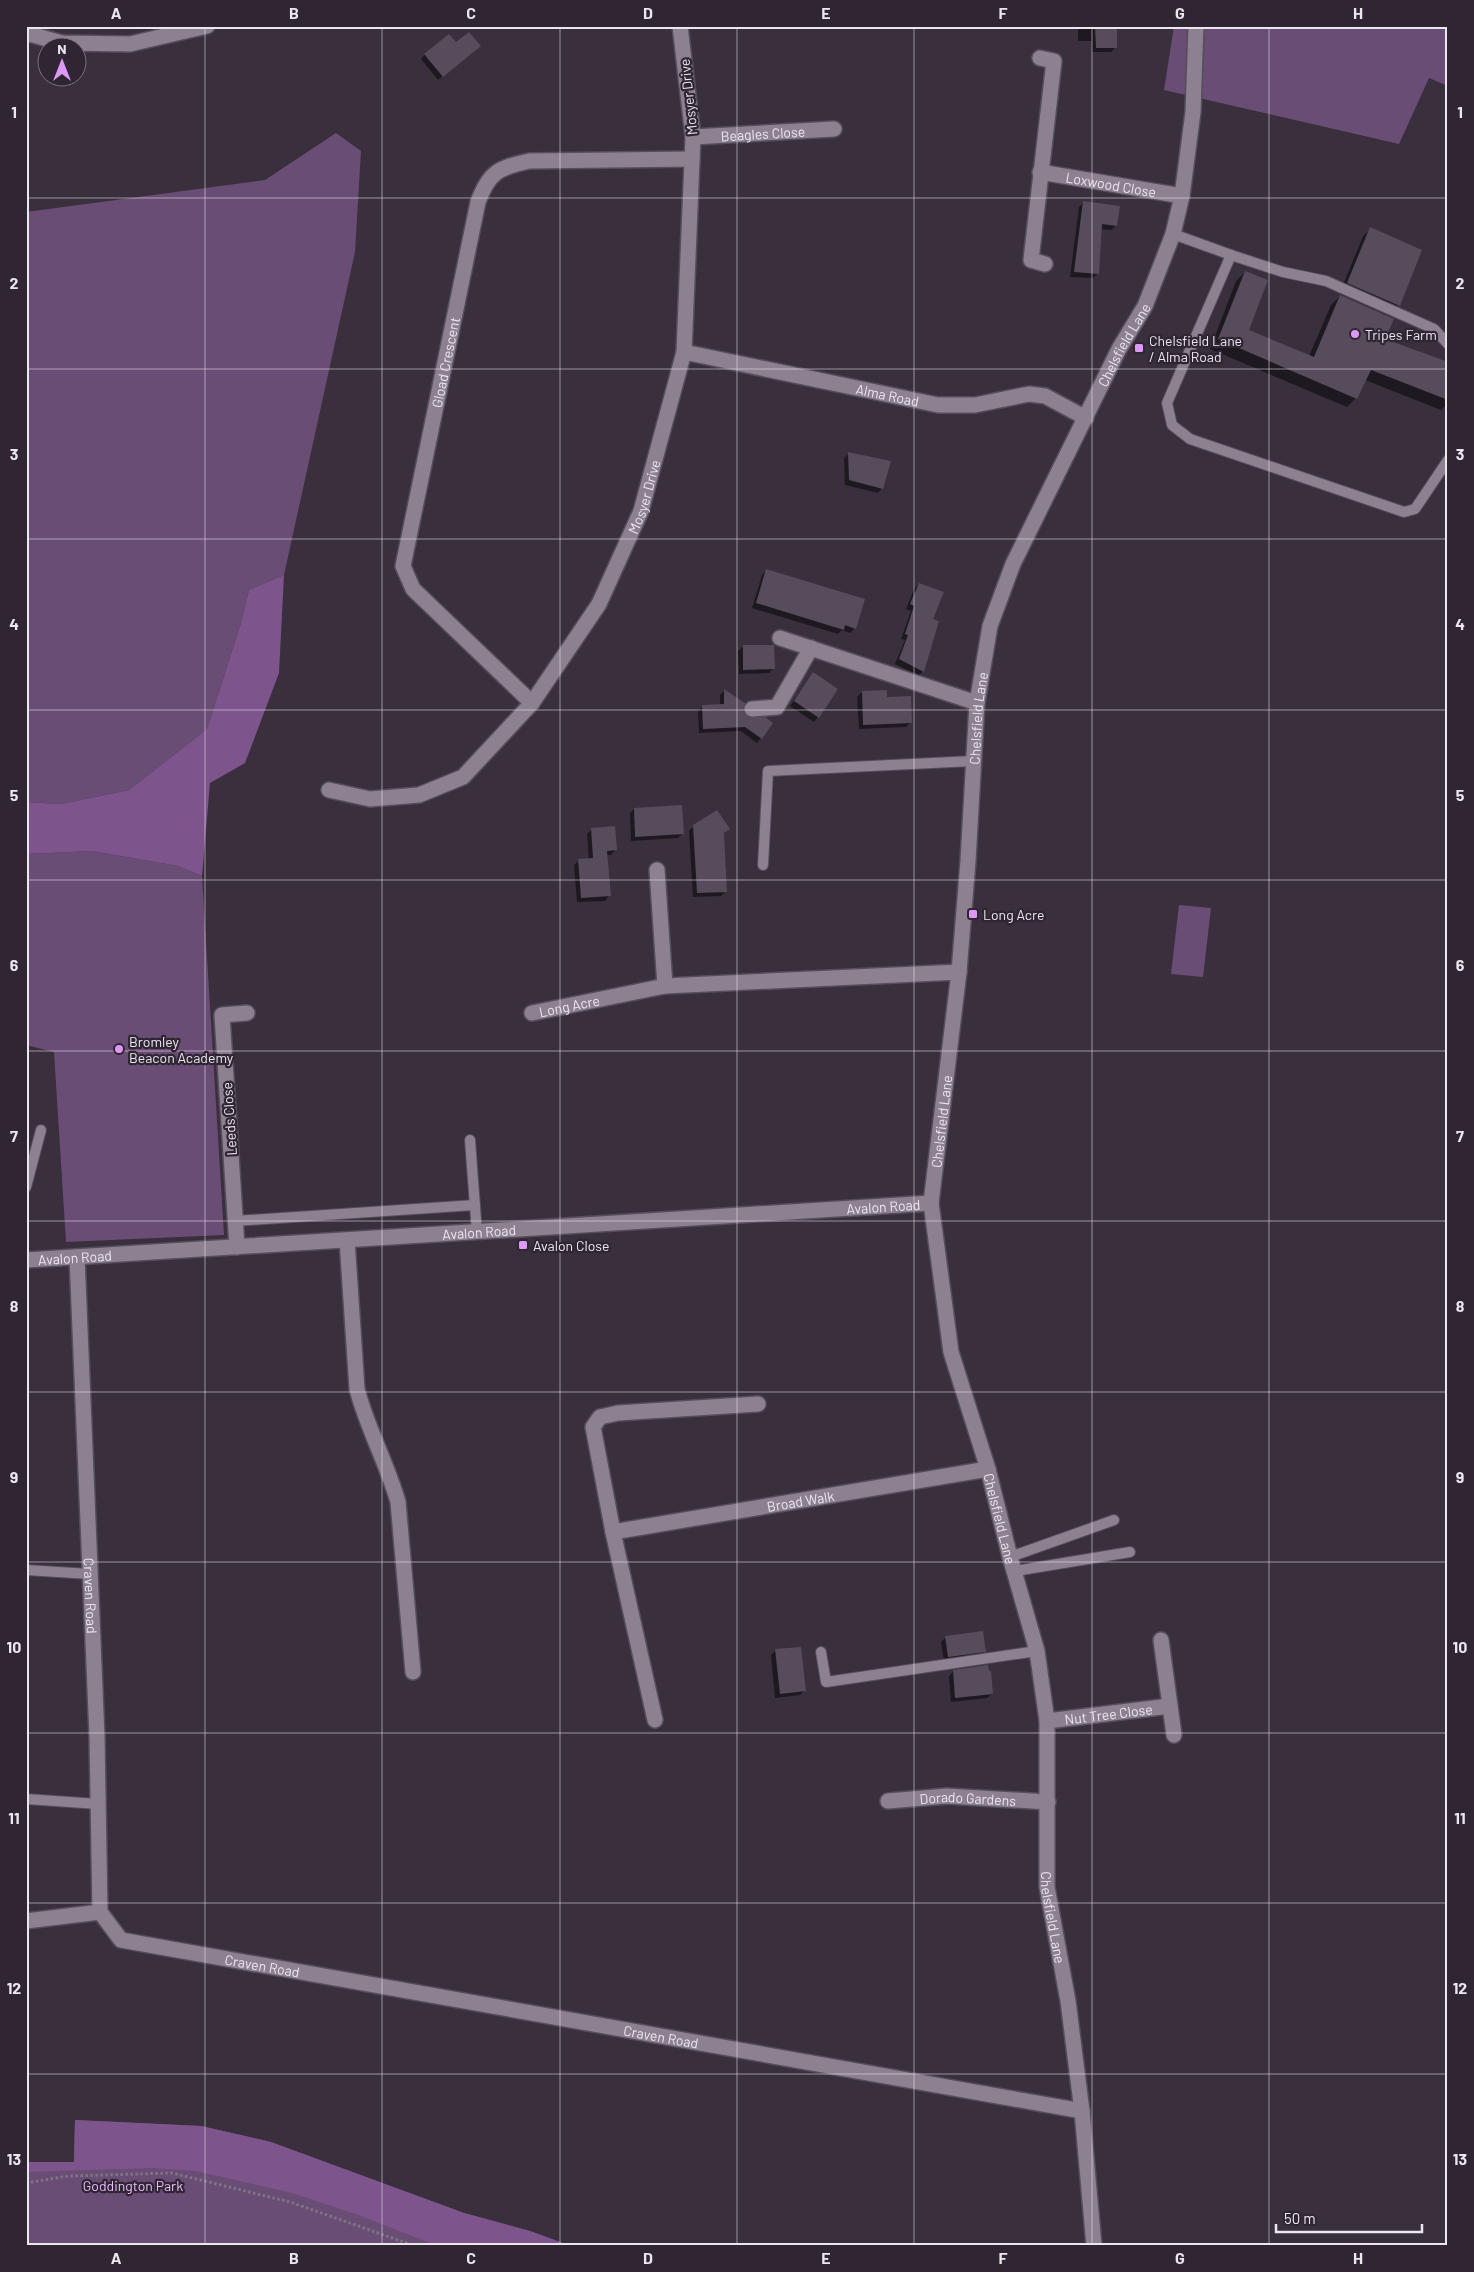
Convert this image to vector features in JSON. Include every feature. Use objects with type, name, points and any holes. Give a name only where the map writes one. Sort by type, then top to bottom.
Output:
[{"type":"street","points":[[26,33],[62,43],[130,44],[207,26]]},
{"type":"street","name":"Mosyer Drive","points":[[329,790],[370,800],[419,795],[463,777],[532,702],[599,604],[640,511],[684,352],[693,137],[680,26]]},
{"type":"street","name":"Chelsfield Lane","points":[[1094,2246],[1082,2110],[1068,2001],[1047,1887],[1047,1721],[1038,1651],[1012,1564],[988,1469],[951,1352],[931,1203],[959,972],[968,861],[977,703],[990,626],[1013,564],[1119,349],[1145,306],[1173,234],[1182,196],[1192,112],[1196,26]]},
{"type":"street","points":[[1040,58],[1054,61],[1030,260],[1045,264]]},
{"type":"street","name":"Beagles Close","points":[[693,137],[834,129]]},
{"type":"street","name":"Gload Crescent","points":[[532,702],[413,589],[404,566],[478,202],[486,182],[505,166],[521,163],[692,159]]},
{"type":"street","name":"Loxwood Close","points":[[1040,172],[1182,196]]},
{"type":"street","name":"Alma Road","points":[[684,352],[938,405],[975,405],[1029,394],[1045,396],[1086,418]]},
{"type":"street","points":[[780,638],[977,703]]},
{"type":"street","points":[[752,709],[777,707],[811,648]]},
{"type":"street","points":[[658,870],[665,986]]},
{"type":"street","name":"Long Acre","points":[[532,1013],[665,986],[959,972]]},
{"type":"street","name":"Leeds Close","points":[[236,1247],[222,1015],[247,1013]]},
{"type":"street","name":"Avalon Road","points":[[26,1260],[931,1203]]},
{"type":"street","points":[[347,1240],[357,1389],[362,1408],[390,1474],[398,1502],[413,1672]]},
{"type":"street","name":"Craven Road","points":[[76,1257],[90,1574],[100,1912],[121,1940],[1082,2110]]},
{"type":"street","points":[[655,1720],[593,1427],[600,1417],[618,1413],[758,1404]]},
{"type":"street","name":"Broad Walk","points":[[614,1532],[988,1469]]},
{"type":"street","name":"Nut Tree Close","points":[[1161,1640],[1174,1735]]},
{"type":"street","name":"Nut Tree Close","points":[[1047,1721],[1170,1706]]},
{"type":"street","name":"Dorado Gardens","points":[[888,1801],[947,1796],[1048,1802]]},
{"type":"street","points":[[26,1921],[100,1912]]},
{"type":"lane","points":[[1173,234],[1283,272],[1326,281],[1434,329],[1448,344]]},
{"type":"lane","points":[[1231,255],[1166,403],[1172,426],[1190,440],[1404,512],[1415,509],[1448,460]]},
{"type":"lane","points":[[763,865],[768,771],[973,761]]},
{"type":"lane","points":[[26,1187],[41,1130]]},
{"type":"lane","points":[[470,1140],[477,1233]]},
{"type":"lane","points":[[235,1221],[475,1205]]},
{"type":"lane","points":[[1012,1564],[1114,1520]]},
{"type":"lane","points":[[1012,1564],[1130,1552]]},
{"type":"lane","points":[[26,1570],[90,1574]]},
{"type":"lane","points":[[821,1652],[826,1682],[1038,1651]]},
{"type":"lane","points":[[26,1799],[98,1804]]},
{"type":"path","points":[[26,2182],[68,2176],[172,2173],[290,2202],[415,2246]]},
{"type":"green space","points":[[438,26],[603,26],[583,29],[446,29]]},
{"type":"green space","points":[[1174,26],[1448,26],[1448,86],[1429,78],[1399,144],[1164,90]]},
{"type":"green space","points":[[336,133],[361,151],[355,252],[284,575],[249,590],[241,623],[207,729],[129,790],[61,804],[26,802],[26,212],[265,180]]},
{"type":"green space","name":"Bromley Beacon Academy","points":[[92,851],[178,866],[202,876],[224,1235],[66,1242],[54,1052],[26,1045],[26,854]]},
{"type":"green space","points":[[1179,905],[1211,908],[1203,977],[1171,974]]},
{"type":"green space","name":"Goddington Park","points":[[75,2120],[201,2126],[271,2142],[464,2213],[530,2231],[571,2246],[26,2246],[26,2162],[74,2162]]},
{"type":"shaded area","points":[[284,575],[279,673],[245,763],[210,783],[202,876],[178,866],[92,851],[26,854],[26,802],[61,804],[129,790],[207,729],[241,623],[249,590]]},
{"type":"shaded area","points":[[75,2120],[201,2126],[271,2142],[464,2213],[530,2231],[571,2246],[438,2246],[361,2216],[292,2193],[196,2171],[153,2168],[26,2172],[26,2162],[74,2162]]},
{"type":"building","points":[[1095,26],[1117,26],[1117,48],[1096,48]]},
{"type":"building","points":[[469,32],[481,46],[443,77],[424,54],[449,34],[456,42]]},
{"type":"building","points":[[1083,201],[1120,206],[1117,226],[1102,224],[1099,274],[1074,272]]},
{"type":"building","points":[[1370,227],[1422,250],[1400,306],[1347,283]]},
{"type":"building","name":"Tripes Farm","points":[[1245,271],[1268,280],[1249,330],[1314,357],[1340,295],[1394,319],[1385,339],[1448,362],[1448,400],[1371,370],[1357,399],[1218,339]]},
{"type":"building","points":[[848,452],[891,461],[883,489],[849,480]]},
{"type":"building","points":[[766,569],[865,599],[856,629],[845,625],[844,630],[756,603]]},
{"type":"building","points":[[919,583],[944,592],[933,619],[939,621],[924,672],[899,659],[908,635],[905,634],[914,606],[910,604]]},
{"type":"building","points":[[743,645],[774,645],[775,669],[743,670]]},
{"type":"building","points":[[813,672],[838,689],[819,718],[794,701]]},
{"type":"building","points":[[724,689],[745,703],[743,710],[748,717],[765,717],[773,723],[762,739],[745,727],[703,729],[702,705],[724,704]]},
{"type":"building","points":[[887,690],[887,697],[911,696],[912,723],[863,725],[862,691]]},
{"type":"building","points":[[682,805],[684,834],[635,837],[634,808]]},
{"type":"building","points":[[717,810],[730,829],[724,833],[727,892],[697,893],[693,825]]},
{"type":"building","points":[[615,826],[617,850],[607,851],[611,896],[581,898],[578,859],[593,858],[591,828]]},
{"type":"building","points":[[983,1631],[986,1652],[948,1657],[945,1636]]},
{"type":"building","points":[[801,1647],[806,1691],[780,1694],[775,1649]]},
{"type":"building","points":[[988,1665],[989,1671],[991,1671],[993,1694],[955,1698],[953,1670]]},
{"type":"place","name":"Tripes Farm","points":[[1355,334]]},
{"type":"place","name":"Chelsfield Lane / Alma Road","points":[[1139,348]]},
{"type":"place","name":"Long Acre","points":[[973,914]]},
{"type":"place","name":"Bromley Beacon Academy","points":[[119,1049]]},
{"type":"place","name":"Avalon Close","points":[[523,1245]]}]
